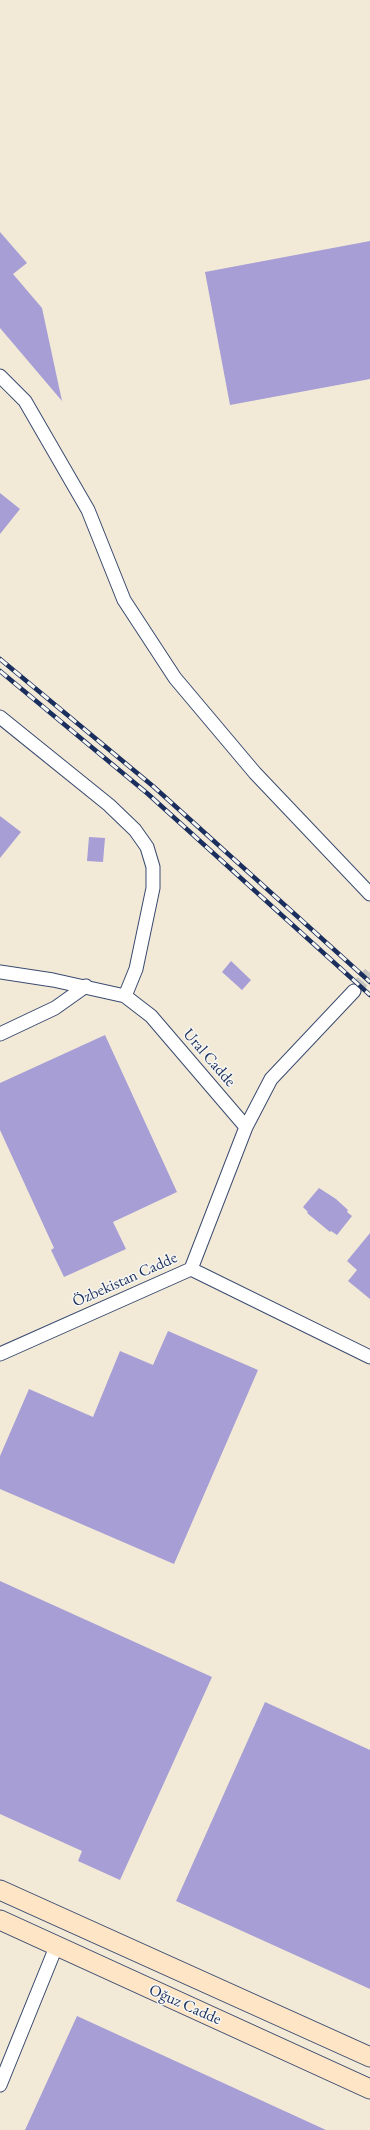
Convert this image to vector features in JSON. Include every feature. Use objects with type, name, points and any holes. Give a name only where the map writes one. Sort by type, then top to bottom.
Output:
[{"type":"street","points":[[0,376],[25,401],[88,510],[124,600],[175,678],[255,773],[370,894]]},
{"type":"street","points":[[0,717],[109,805],[135,830],[148,847],[154,867],[153,888],[136,970],[125,996]]},
{"type":"street","name":"Ural Cadde","points":[[0,972],[86,986],[125,996],[151,1016],[246,1127]]},
{"type":"street","points":[[0,1034],[55,1008],[86,986]]},
{"type":"street","points":[[191,1269],[246,1127],[271,1079],[354,991]]},
{"type":"street","name":"Özbekistan Cadde","points":[[0,1354],[191,1269],[370,1357]]},
{"type":"street","name":"Oğuz Cadde","points":[[0,1890],[370,2057]]},
{"type":"street","name":"Oğuz Cadde","points":[[0,1920],[56,1947],[370,2089]]},
{"type":"street","points":[[0,2085],[56,1947]]},
{"type":"building","points":[[0,232],[27,263],[13,274],[42,308],[62,401],[0,328]]},
{"type":"building","points":[[370,241],[370,379],[230,405],[205,272]]},
{"type":"building","points":[[0,493],[20,509],[0,534]]},
{"type":"building","points":[[0,816],[21,832],[0,858]]},
{"type":"building","points":[[89,837],[105,838],[103,862],[87,861]]},
{"type":"building","points":[[231,961],[251,980],[242,990],[222,972]]},
{"type":"building","points":[[105,1035],[177,1192],[113,1222],[126,1249],[64,1277],[51,1250],[54,1248],[0,1130],[0,1083]]},
{"type":"building","points":[[319,1188],[336,1199],[352,1216],[337,1235],[331,1231],[330,1232],[307,1213],[308,1212],[303,1207]]},
{"type":"building","points":[[370,1233],[370,1299],[348,1281],[357,1270],[347,1261]]},
{"type":"building","points":[[168,1331],[258,1370],[174,1564],[0,1489],[0,1456],[29,1389],[93,1417],[120,1351],[153,1365]]},
{"type":"building","points":[[0,1581],[212,1677],[120,1880],[78,1861],[82,1851],[0,1814]]},
{"type":"building","points":[[265,1702],[370,1750],[370,1989],[176,1901]]},
{"type":"building","points":[[77,2016],[326,2130],[25,2130]]},
{"type":"tunnel","points":[[354,991],[370,973]]},
{"type":"railway","points":[[0,659],[154,787],[370,982]]},
{"type":"railway","points":[[0,671],[148,794],[370,995]]}]
